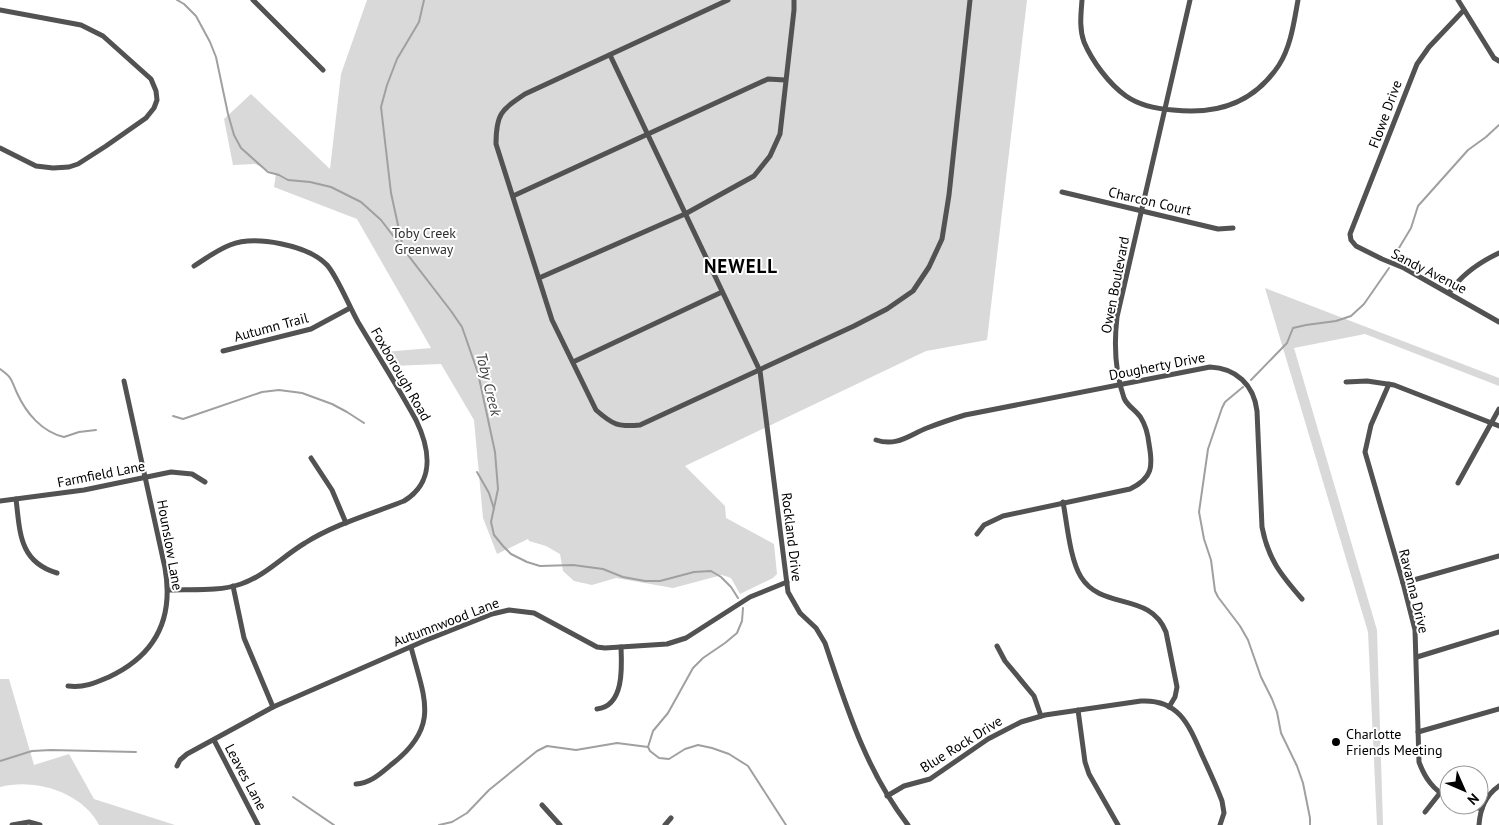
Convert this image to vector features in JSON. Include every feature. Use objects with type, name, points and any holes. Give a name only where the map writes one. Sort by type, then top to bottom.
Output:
[{"type":"street","points":[[252,0],[323,70]]},
{"type":"street","points":[[728,0],[525,94],[505,108],[496,124],[496,144],[552,320],[596,410],[608,420],[622,426],[640,425],[760,371],[887,309],[913,291],[929,267],[942,239],[949,195],[970,0]]},
{"type":"street","points":[[540,278],[685,214],[754,176],[770,156],[780,134],[794,0]]},
{"type":"street","points":[[1082,0],[1081,25],[1084,41],[1094,60],[1126,96],[1137,102],[1165,109],[1201,112],[1239,102],[1255,91],[1271,76],[1285,54],[1298,0]]},
{"type":"street","name":"Owen Boulevard","points":[[976,534],[990,520],[1130,488],[1144,481],[1150,472],[1152,460],[1146,427],[1139,415],[1126,402],[1115,348],[1115,332],[1190,0]]},
{"type":"street","points":[[1458,0],[1494,58],[1499,61]]},
{"type":"street","points":[[0,10],[81,25],[91,30],[112,43],[151,79],[157,100],[154,108],[146,118],[78,164],[69,167],[52,168],[36,166],[0,148]]},
{"type":"street","name":"Flowe Drive","points":[[1350,240],[1350,234],[1417,64],[1429,47],[1464,10]]},
{"type":"street","name":"Rockland Drive","points":[[610,55],[760,371],[788,592],[800,613],[816,628],[825,642],[865,754],[876,778],[908,825]]},
{"type":"street","points":[[513,196],[768,78],[785,80]]},
{"type":"street","name":"Charcon Court","points":[[1062,192],[1218,229],[1233,228]]},
{"type":"street","name":"Sandy Avenue","points":[[1350,240],[1367,253],[1404,268],[1499,322]]},
{"type":"street","name":"Foxborough Road","points":[[168,590],[233,586],[258,576],[321,534],[411,497],[423,483],[427,459],[424,436],[416,420],[327,265],[313,254],[282,244],[264,241],[239,242],[223,248],[194,266]]},
{"type":"street","points":[[1449,293],[1458,281],[1470,271],[1499,253]]},
{"type":"street","points":[[573,362],[722,292]]},
{"type":"street","name":"Autumn Trail","points":[[223,351],[311,329],[350,308]]},
{"type":"street","name":"Dougherty Drive","points":[[876,440],[888,443],[896,442],[925,428],[965,415],[1210,367],[1218,367],[1233,372],[1248,385],[1254,395],[1257,411],[1264,541],[1272,562],[1302,599]]},
{"type":"street","name":"Hounslow Lane","points":[[68,686],[90,686],[128,667],[144,654],[162,627],[168,603],[168,590],[146,477],[124,381]]},
{"type":"street","points":[[1346,382],[1394,385],[1499,426]]},
{"type":"street","name":"Ravanna Drive","points":[[1389,384],[1371,426],[1365,452],[1415,630],[1419,762],[1426,778],[1439,792]]},
{"type":"street","points":[[1458,483],[1499,409]]},
{"type":"street","points":[[311,458],[332,490],[346,524]]},
{"type":"street","name":"Farmfield Lane","points":[[0,501],[84,490],[176,472],[192,474],[205,482]]},
{"type":"street","points":[[16,499],[20,534],[27,552],[38,564],[58,573]]},
{"type":"street","points":[[1063,502],[1076,567],[1084,582],[1101,594],[1143,607],[1155,614],[1163,625],[1177,687],[1175,697],[1169,706],[1179,713],[1188,724],[1216,784],[1224,805],[1220,825]]},
{"type":"street","points":[[1403,583],[1499,556]]},
{"type":"street","name":"Autumnwood Lane","points":[[177,766],[185,756],[273,708],[411,647],[492,614],[509,610],[539,615],[597,647],[667,644],[686,638],[750,597],[787,582]]},
{"type":"street","points":[[233,586],[244,638],[273,708]]},
{"type":"street","points":[[1416,657],[1499,632]]},
{"type":"street","points":[[997,646],[1005,661],[1034,696],[1040,716]]},
{"type":"street","points":[[356,784],[372,780],[405,754],[419,736],[423,727],[424,700],[411,647]]},
{"type":"street","points":[[597,709],[610,704],[619,686],[622,666],[621,647]]},
{"type":"street","name":"Blue Rock Drive","points":[[887,796],[904,786],[930,779],[1005,729],[1040,716],[1146,701],[1169,706]]},
{"type":"street","points":[[1418,732],[1499,709]]},
{"type":"street","points":[[1078,710],[1085,762],[1089,774],[1118,825]]},
{"type":"street","name":"Leaves Lane","points":[[214,740],[258,825]]},
{"type":"street","points":[[1489,797],[1499,786]]},
{"type":"street","points":[[1425,812],[1439,794]]},
{"type":"street","points":[[542,805],[560,825]]},
{"type":"street","points":[[665,825],[671,818]]},
{"type":"street","points":[[12,825],[29,822],[40,825]]},
{"type":"green space","name":"Toby Creek Greenway","points":[[367,0],[1027,0],[987,340],[926,351],[685,466],[725,506],[726,518],[774,544],[777,574],[773,578],[740,594],[731,578],[722,575],[673,588],[616,578],[592,585],[574,581],[563,571],[560,554],[528,539],[497,554],[483,518],[474,420],[441,364],[392,366],[384,352],[431,348],[357,219],[274,187],[276,174],[255,164],[233,165],[224,119],[251,94],[330,169],[341,74]]},
{"type":"green space","points":[[1265,288],[1499,378],[1499,386],[1365,334],[1294,348],[1377,630],[1383,825],[1377,825],[1368,632]]},
{"type":"green space","points":[[0,679],[9,679],[34,765],[69,754],[94,799],[175,825],[99,825],[81,804],[56,790],[28,784],[0,787]]},
{"type":"waterway","name":"Toby Creek","points":[[177,0],[196,16],[210,42],[216,57],[234,135],[241,148],[268,172],[288,180],[310,182],[331,187],[361,202],[381,220],[462,327],[478,373],[495,452],[498,489],[491,522],[494,535],[503,546],[511,554],[540,566],[573,565],[603,569],[623,577],[645,581],[660,581],[694,572],[711,571],[721,577],[738,598]]},
{"type":"waterway","name":"Toby Creek","points":[[403,248],[391,193],[381,107],[397,59],[419,22],[424,0]]},
{"type":"waterway","points":[[1393,258],[1411,228],[1418,206],[1468,150],[1499,125]]},
{"type":"waterway","points":[[1251,380],[1287,343],[1293,328],[1336,321],[1351,316],[1364,304],[1389,268]]},
{"type":"waterway","points":[[0,369],[11,379],[30,414],[49,431],[64,437],[79,432],[96,430]]},
{"type":"waterway","points":[[1243,387],[1225,402],[1222,408],[1208,449],[1199,512],[1204,539],[1211,560],[1215,591],[1248,640],[1261,677],[1272,699],[1277,712],[1281,733],[1303,783],[1310,825]]},
{"type":"waterway","points":[[173,416],[183,419],[262,392],[279,390],[302,393],[332,404],[364,423]]},
{"type":"waterway","points":[[477,472],[489,493],[494,509]]},
{"type":"waterway","name":"Toby Creek","points":[[743,608],[742,621],[737,633],[703,658],[693,668],[668,713],[653,731],[648,747],[659,758],[669,759],[685,749],[698,745],[729,754],[748,766],[786,825]]},
{"type":"waterway","points":[[439,825],[452,822],[467,813],[489,790],[537,751],[547,746],[576,750],[617,743],[648,747]]},
{"type":"waterway","points":[[0,761],[32,751],[136,752]]},
{"type":"waterway","points":[[293,797],[334,825]]},
{"type":"place","name":"Charlotte Friends Meeting","points":[[1336,742]]},
{"type":"district","name":"NEWELL","points":[[741,266]]}]
